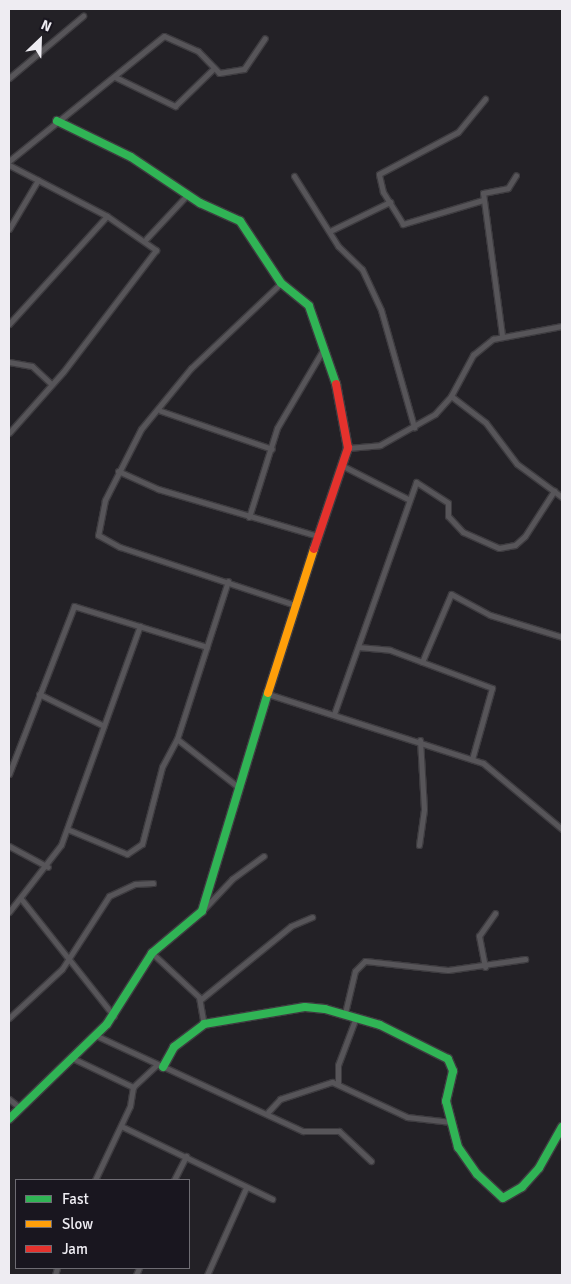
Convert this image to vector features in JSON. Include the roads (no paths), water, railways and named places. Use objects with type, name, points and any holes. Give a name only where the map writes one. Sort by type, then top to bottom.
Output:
[{"type":"street","points":[[9,78],[83,16]]},
{"type":"street","points":[[9,433],[156,254],[154,245],[146,239],[9,163],[57,121],[167,35],[202,54],[212,70]]},
{"type":"street","points":[[115,76],[175,106],[212,70],[244,69],[265,38]]},
{"type":"street","points":[[483,200],[403,224],[382,188],[380,172],[458,132],[485,99]]},
{"type":"street","points":[[57,121],[131,157],[187,196],[240,221],[281,283],[309,306],[322,350],[338,390],[348,448],[295,605],[238,787],[202,911]]},
{"type":"street","points":[[294,176],[338,246],[362,269],[381,310],[414,427]]},
{"type":"street","points":[[502,335],[486,243],[488,212],[483,200],[485,190],[508,188],[516,176]]},
{"type":"street","points":[[9,229],[38,180]]},
{"type":"street","points":[[146,239],[187,196]]},
{"type":"street","points":[[330,231],[390,202]]},
{"type":"street","points":[[10,321],[107,216]]},
{"type":"street","points":[[281,283],[191,368],[161,411],[131,443],[105,500],[100,539],[295,605]]},
{"type":"street","points":[[348,448],[380,445],[414,427],[451,396],[473,355],[502,335],[562,326]]},
{"type":"street","points":[[249,517],[283,416],[322,350]]},
{"type":"street","points":[[9,362],[32,366],[51,384]]},
{"type":"street","points":[[451,396],[486,422],[517,464],[562,497]]},
{"type":"street","points":[[161,411],[272,449]]},
{"type":"street","points":[[341,465],[408,499]]},
{"type":"street","points":[[118,471],[158,489],[318,536]]},
{"type":"street","points":[[334,714],[408,499],[419,481],[448,503],[448,516],[463,532],[505,548],[515,545],[532,528],[554,491]]},
{"type":"street","points":[[67,829],[127,854],[137,850],[153,816],[162,767],[178,738],[228,581]]},
{"type":"street","points":[[422,662],[451,594],[490,615],[562,636]]},
{"type":"street","points":[[9,770],[74,606],[207,647]]},
{"type":"street","points":[[9,912],[22,900],[48,867],[67,829],[140,626]]},
{"type":"street","points":[[358,647],[390,650],[492,688],[472,759]]},
{"type":"street","points":[[39,694],[104,726]]},
{"type":"street","points":[[268,694],[420,740],[492,767],[562,829]]},
{"type":"street","points":[[178,738],[238,787]]},
{"type":"street","points":[[419,845],[424,814],[420,740]]},
{"type":"street","points":[[9,846],[48,867]]},
{"type":"street","points":[[9,1119],[97,1036],[114,1016],[152,952],[195,921],[232,879],[264,856]]},
{"type":"street","points":[[9,1018],[62,969],[67,958],[109,896],[135,884],[152,884]]},
{"type":"street","points":[[22,900],[114,1016]]},
{"type":"street","points":[[485,967],[480,936],[495,913]]},
{"type":"street","points":[[204,1024],[198,1012],[200,1000],[291,926],[312,917]]},
{"type":"street","points":[[152,952],[200,1000]]},
{"type":"street","points":[[344,1013],[355,971],[365,961],[448,970],[485,967],[526,959]]},
{"type":"street","points":[[95,1179],[121,1126],[133,1087],[160,1066],[174,1048],[204,1024],[305,1007],[344,1013],[356,1017],[448,1058],[453,1071],[446,1096],[451,1122],[467,1160],[503,1198],[522,1187],[539,1168],[562,1127]]},
{"type":"street","points":[[338,1083],[338,1066],[356,1017]]},
{"type":"street","points":[[97,1036],[160,1066],[268,1112],[309,1134],[339,1131],[371,1161]]},
{"type":"street","points":[[72,1058],[133,1087]]},
{"type":"street","points":[[268,1112],[280,1099],[338,1083],[407,1117],[451,1122]]},
{"type":"street","points":[[9,1099],[20,1108]]},
{"type":"street","points":[[121,1126],[272,1199]]},
{"type":"street","points":[[174,1179],[186,1156]]},
{"type":"street","points":[[207,1275],[246,1188]]}]
